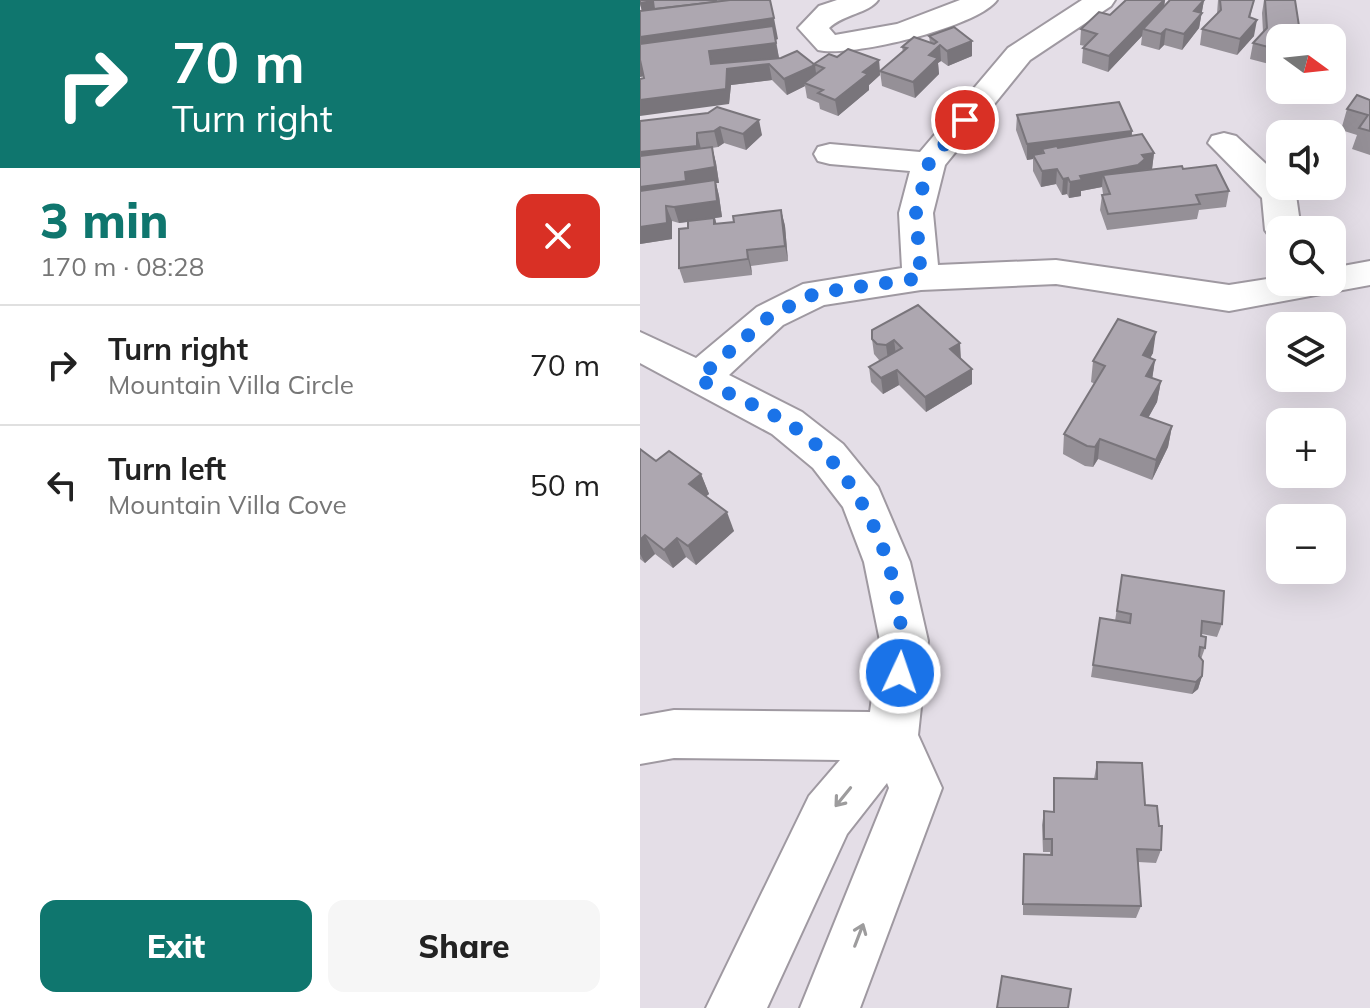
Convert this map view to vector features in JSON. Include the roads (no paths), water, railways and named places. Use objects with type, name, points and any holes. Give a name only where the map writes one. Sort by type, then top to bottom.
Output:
[{"type":"street","points":[[864,0],[829,12],[812,28],[828,44],[862,43],[916,29],[983,0]]},
{"type":"street","points":[[921,278],[916,213],[929,163],[1019,54],[1101,0]]},
{"type":"street","points":[[1224,143],[1279,195],[1281,216]]},
{"type":"street","points":[[830,154],[929,163]]},
{"type":"street","points":[[698,379],[770,316],[816,293],[921,278],[1056,272],[1229,298],[1266,290]]},
{"type":"street","points":[[1346,278],[1370,273]]},
{"type":"street","points":[[640,346],[787,423],[828,456],[862,499],[887,562],[904,641],[892,736],[828,815],[736,1008]]},
{"type":"street","points":[[640,740],[674,734],[892,736]]},
{"type":"street","points":[[830,1008],[916,788],[892,736]]}]
